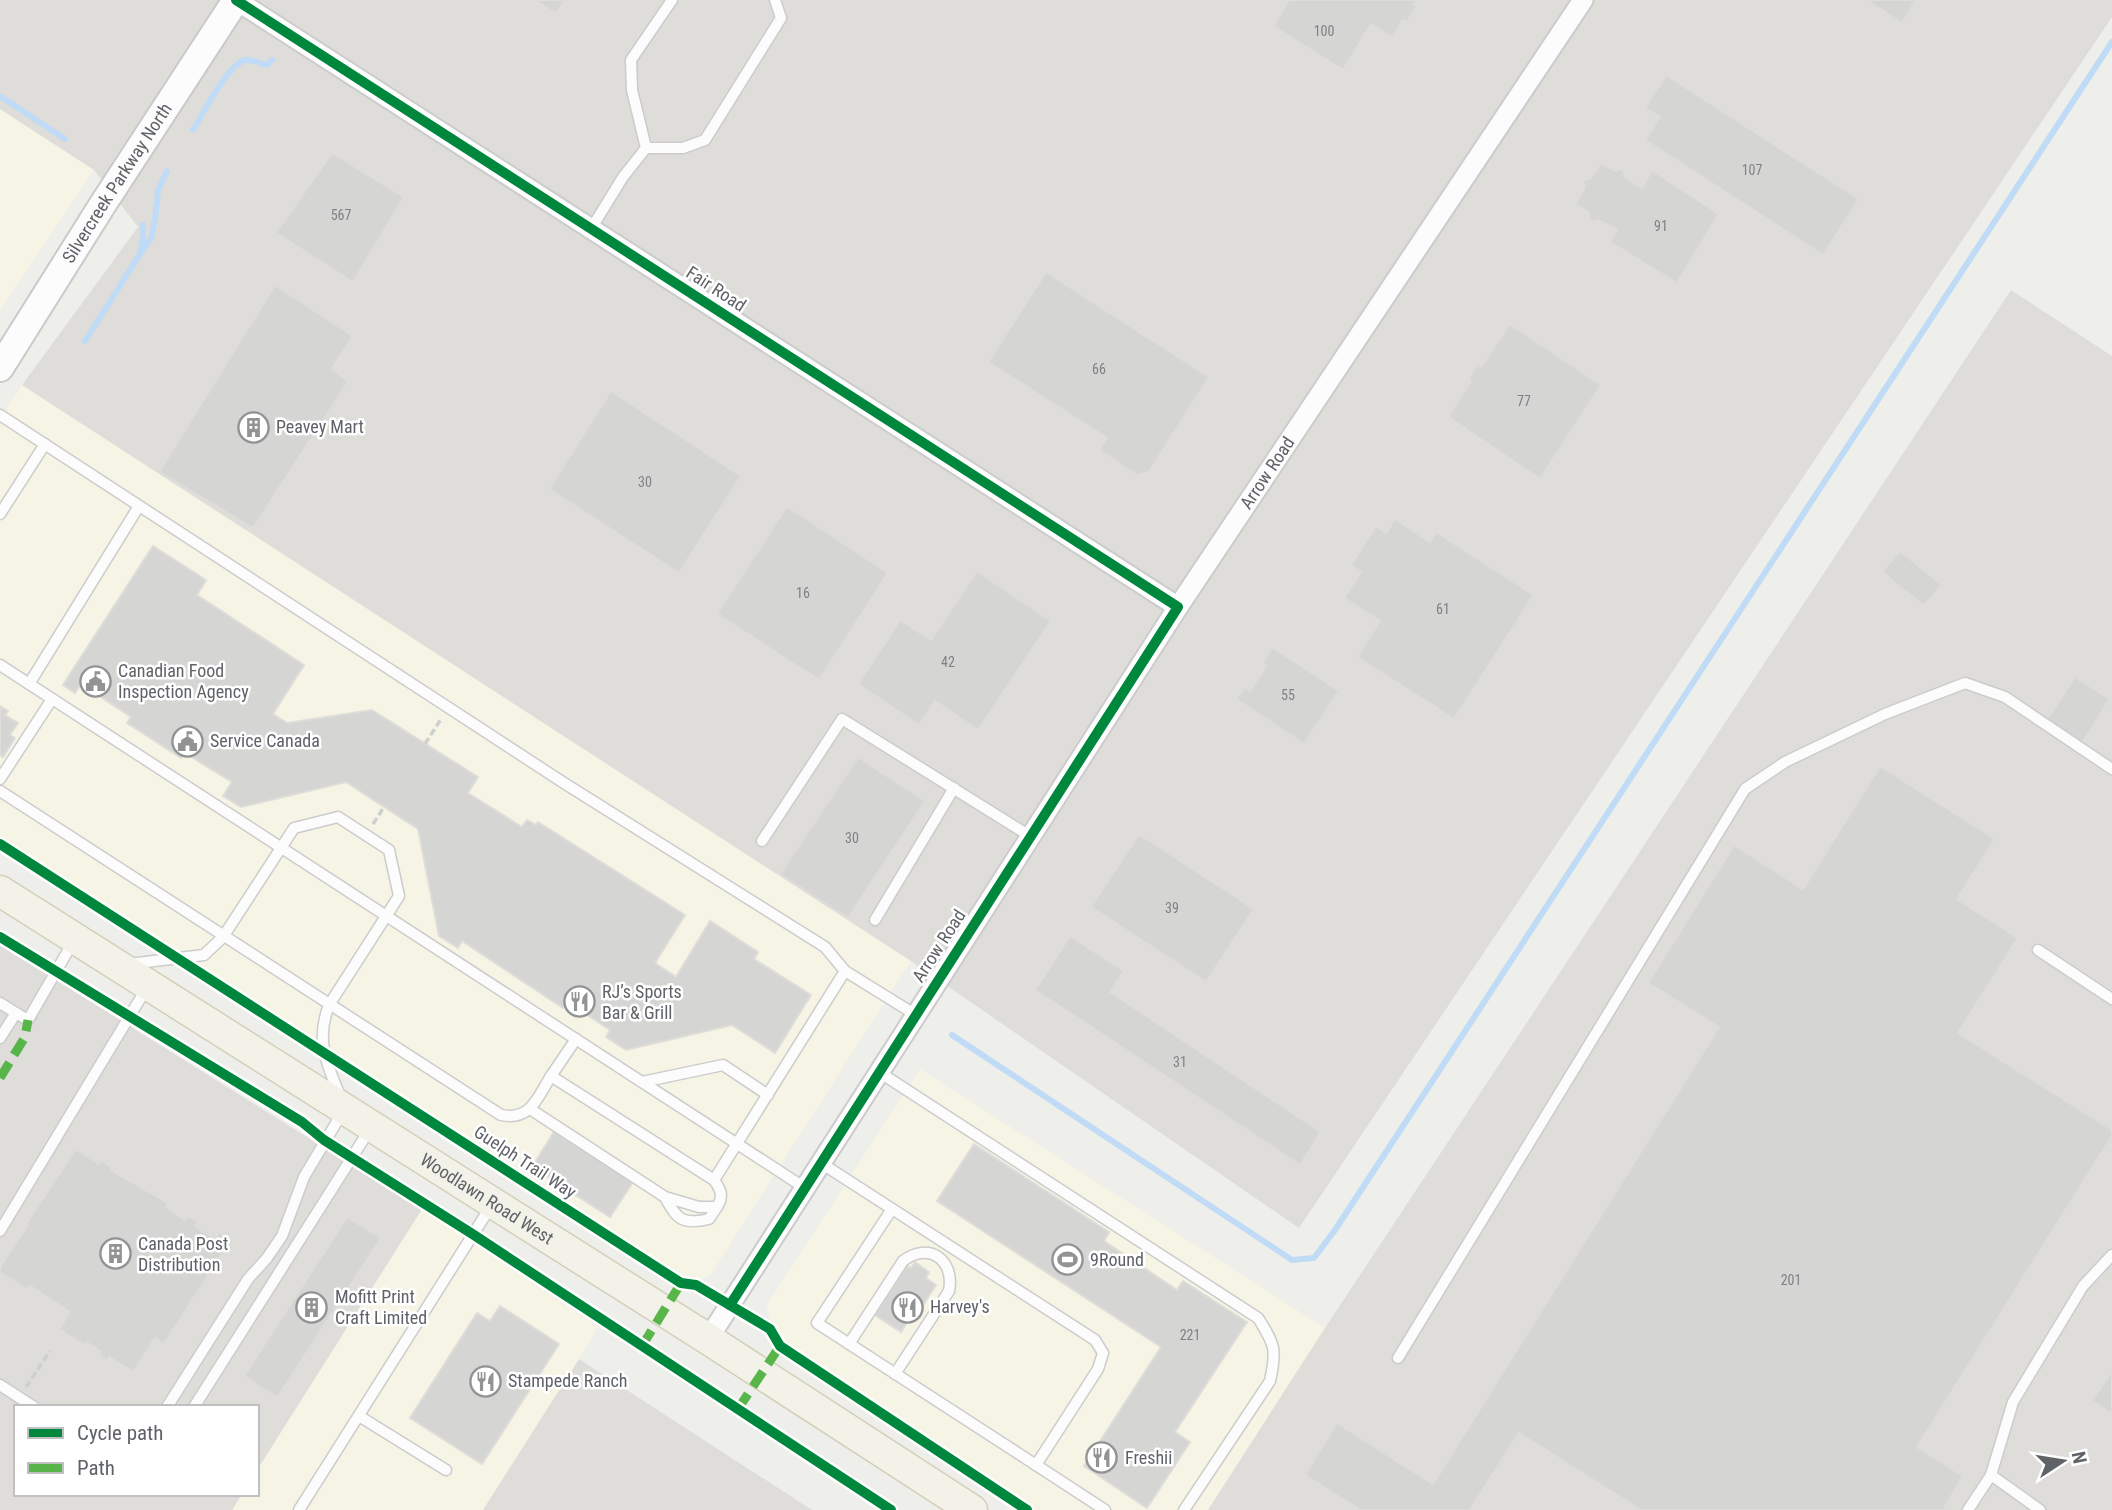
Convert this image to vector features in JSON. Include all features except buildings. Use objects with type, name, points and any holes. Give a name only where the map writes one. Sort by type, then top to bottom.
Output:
[{"type":"main road","name":"Silvercreek Parkway North","points":[[0,368],[236,0]]},
{"type":"main road","name":"Woodlawn Road West","points":[[5,898],[118,965],[373,1126],[972,1510]]},
{"type":"street","name":"Fair Road","points":[[236,0],[1178,607]]},
{"type":"street","name":"Arrow Road","points":[[708,1339],[1178,607],[1583,0]]},
{"type":"lane","points":[[646,148],[632,90],[631,60],[672,0]]},
{"type":"lane","points":[[646,148],[683,148],[705,140],[781,18],[775,0]]},
{"type":"lane","points":[[591,229],[623,177],[646,148]]},
{"type":"lane","points":[[0,415],[564,783],[825,947],[845,971],[916,1015]]},
{"type":"lane","points":[[0,514],[45,444]]},
{"type":"lane","points":[[29,684],[139,506]]},
{"type":"lane","points":[[0,665],[805,1188]]},
{"type":"lane","points":[[1398,1358],[1745,789],[1785,762],[1885,714],[1965,683],[2005,697],[2112,769]]},
{"type":"lane","points":[[0,779],[52,699]]},
{"type":"lane","points":[[762,841],[842,719],[1030,836]]},
{"type":"lane","points":[[875,920],[954,788]]},
{"type":"lane","points":[[0,791],[501,1115],[520,1116],[530,1109],[576,1039]]},
{"type":"lane","points":[[118,965],[204,955],[223,937],[294,828],[338,817],[389,850],[399,896],[329,1005],[323,1020],[323,1052],[345,1109],[304,1177],[282,1236],[248,1279],[168,1405]]},
{"type":"lane","points":[[0,1003],[28,1020],[75,939]]},
{"type":"lane","points":[[2038,950],[2112,999]]},
{"type":"lane","points":[[714,1180],[845,971]]},
{"type":"lane","points":[[0,1231],[149,985]]},
{"type":"lane","points":[[0,1038],[16,1013]]},
{"type":"lane","points":[[642,1082],[723,1065],[768,1095]]},
{"type":"lane","points":[[879,1072],[1258,1318],[1274,1344],[1270,1381],[1184,1510]]},
{"type":"lane","points":[[551,1076],[714,1180],[721,1191],[722,1199],[709,1219],[695,1223],[685,1221],[675,1214],[665,1198]]},
{"type":"lane","points":[[530,1109],[665,1198],[699,1207],[717,1207]]},
{"type":"lane","points":[[195,1405],[373,1126]]},
{"type":"lane","points":[[821,1163],[1095,1340],[1102,1353],[1098,1368],[1036,1465]]},
{"type":"lane","points":[[299,1510],[493,1203]]},
{"type":"lane","points":[[892,1209],[817,1324],[1105,1510]]},
{"type":"lane","points":[[849,1344],[903,1261],[913,1253],[926,1252],[939,1257],[946,1265],[951,1278],[949,1291],[895,1374]]},
{"type":"lane","points":[[1968,1510],[1991,1475],[2013,1402],[2083,1286],[2112,1255]]},
{"type":"lane","points":[[0,1385],[31,1405]]},
{"type":"lane","points":[[359,1416],[446,1471]]},
{"type":"lane","points":[[1991,1475],[2040,1510]]},
{"type":"path","points":[[425,744],[449,708]]},
{"type":"path","points":[[20,1397],[50,1351]]},
{"type":"shaded area","points":[[0,0],[2112,0],[2112,17],[1299,1228],[911,961],[22,385],[138,227],[94,170],[0,109]]},
{"type":"shaded area","points":[[0,109],[94,170],[0,310]]},
{"type":"shaded area","points":[[2011,290],[2112,356],[2112,1510],[1208,1510],[1325,1328]]},
{"type":"shaded area","points":[[22,385],[911,961],[710,1276],[687,1282],[0,838],[0,419]]},
{"type":"shaded area","points":[[0,945],[422,1209],[259,1467],[259,1405],[14,1405],[14,1496],[241,1496],[232,1510],[0,1510]]},
{"type":"shaded area","points":[[920,1069],[1325,1328],[1208,1510],[1032,1510],[786,1349],[773,1329],[766,1306]]},
{"type":"shaded area","points":[[422,1209],[598,1327],[483,1510],[232,1510],[241,1496],[259,1496],[259,1467]]},
{"type":"shaded area","points":[[579,1359],[812,1510],[483,1510]]},
{"type":"waterway","points":[[952,1035],[1292,1260],[1314,1258],[1335,1230],[2112,42]]},
{"type":"waterway","points":[[193,130],[224,79],[239,63],[249,60],[267,65],[272,60]]},
{"type":"waterway","points":[[0,96],[65,139]]},
{"type":"waterway","points":[[142,251],[151,238],[158,190],[167,171]]},
{"type":"waterway","points":[[85,341],[140,254],[143,225]]},
{"type":"marked path","points":[[0,1078],[25,1037],[28,1020]]},
{"type":"marked path","points":[[642,1346],[681,1283]]},
{"type":"marked path","points":[[738,1409],[780,1346]]},
{"type":"cycle path","points":[[236,0],[1178,607],[730,1305]]},
{"type":"cycle path","name":"Guelph Trail Way","points":[[0,844],[681,1283],[696,1285],[770,1329],[780,1346],[1027,1510]]},
{"type":"cycle path","points":[[0,937],[302,1122],[324,1140],[474,1235],[891,1510]]},
{"type":"place","name":"Peavey Mart","points":[[253,427]]},
{"type":"place","name":"Canadian Food Inspection Agency","points":[[95,681]]},
{"type":"place","name":"Service Canada","points":[[187,741]]},
{"type":"place","name":"RJ’s Sports Bar & Grill","points":[[579,1002]]},
{"type":"place","name":"Canada Post Distribution","points":[[115,1254]]},
{"type":"place","name":"9Round","points":[[1067,1260]]},
{"type":"place","name":"Mofitt Print Craft Limited","points":[[312,1307]]},
{"type":"place","name":"Harvey's","points":[[907,1307]]},
{"type":"place","name":"Stampede Ranch","points":[[485,1381]]},
{"type":"place","name":"Freshii","points":[[1102,1458]]}]
